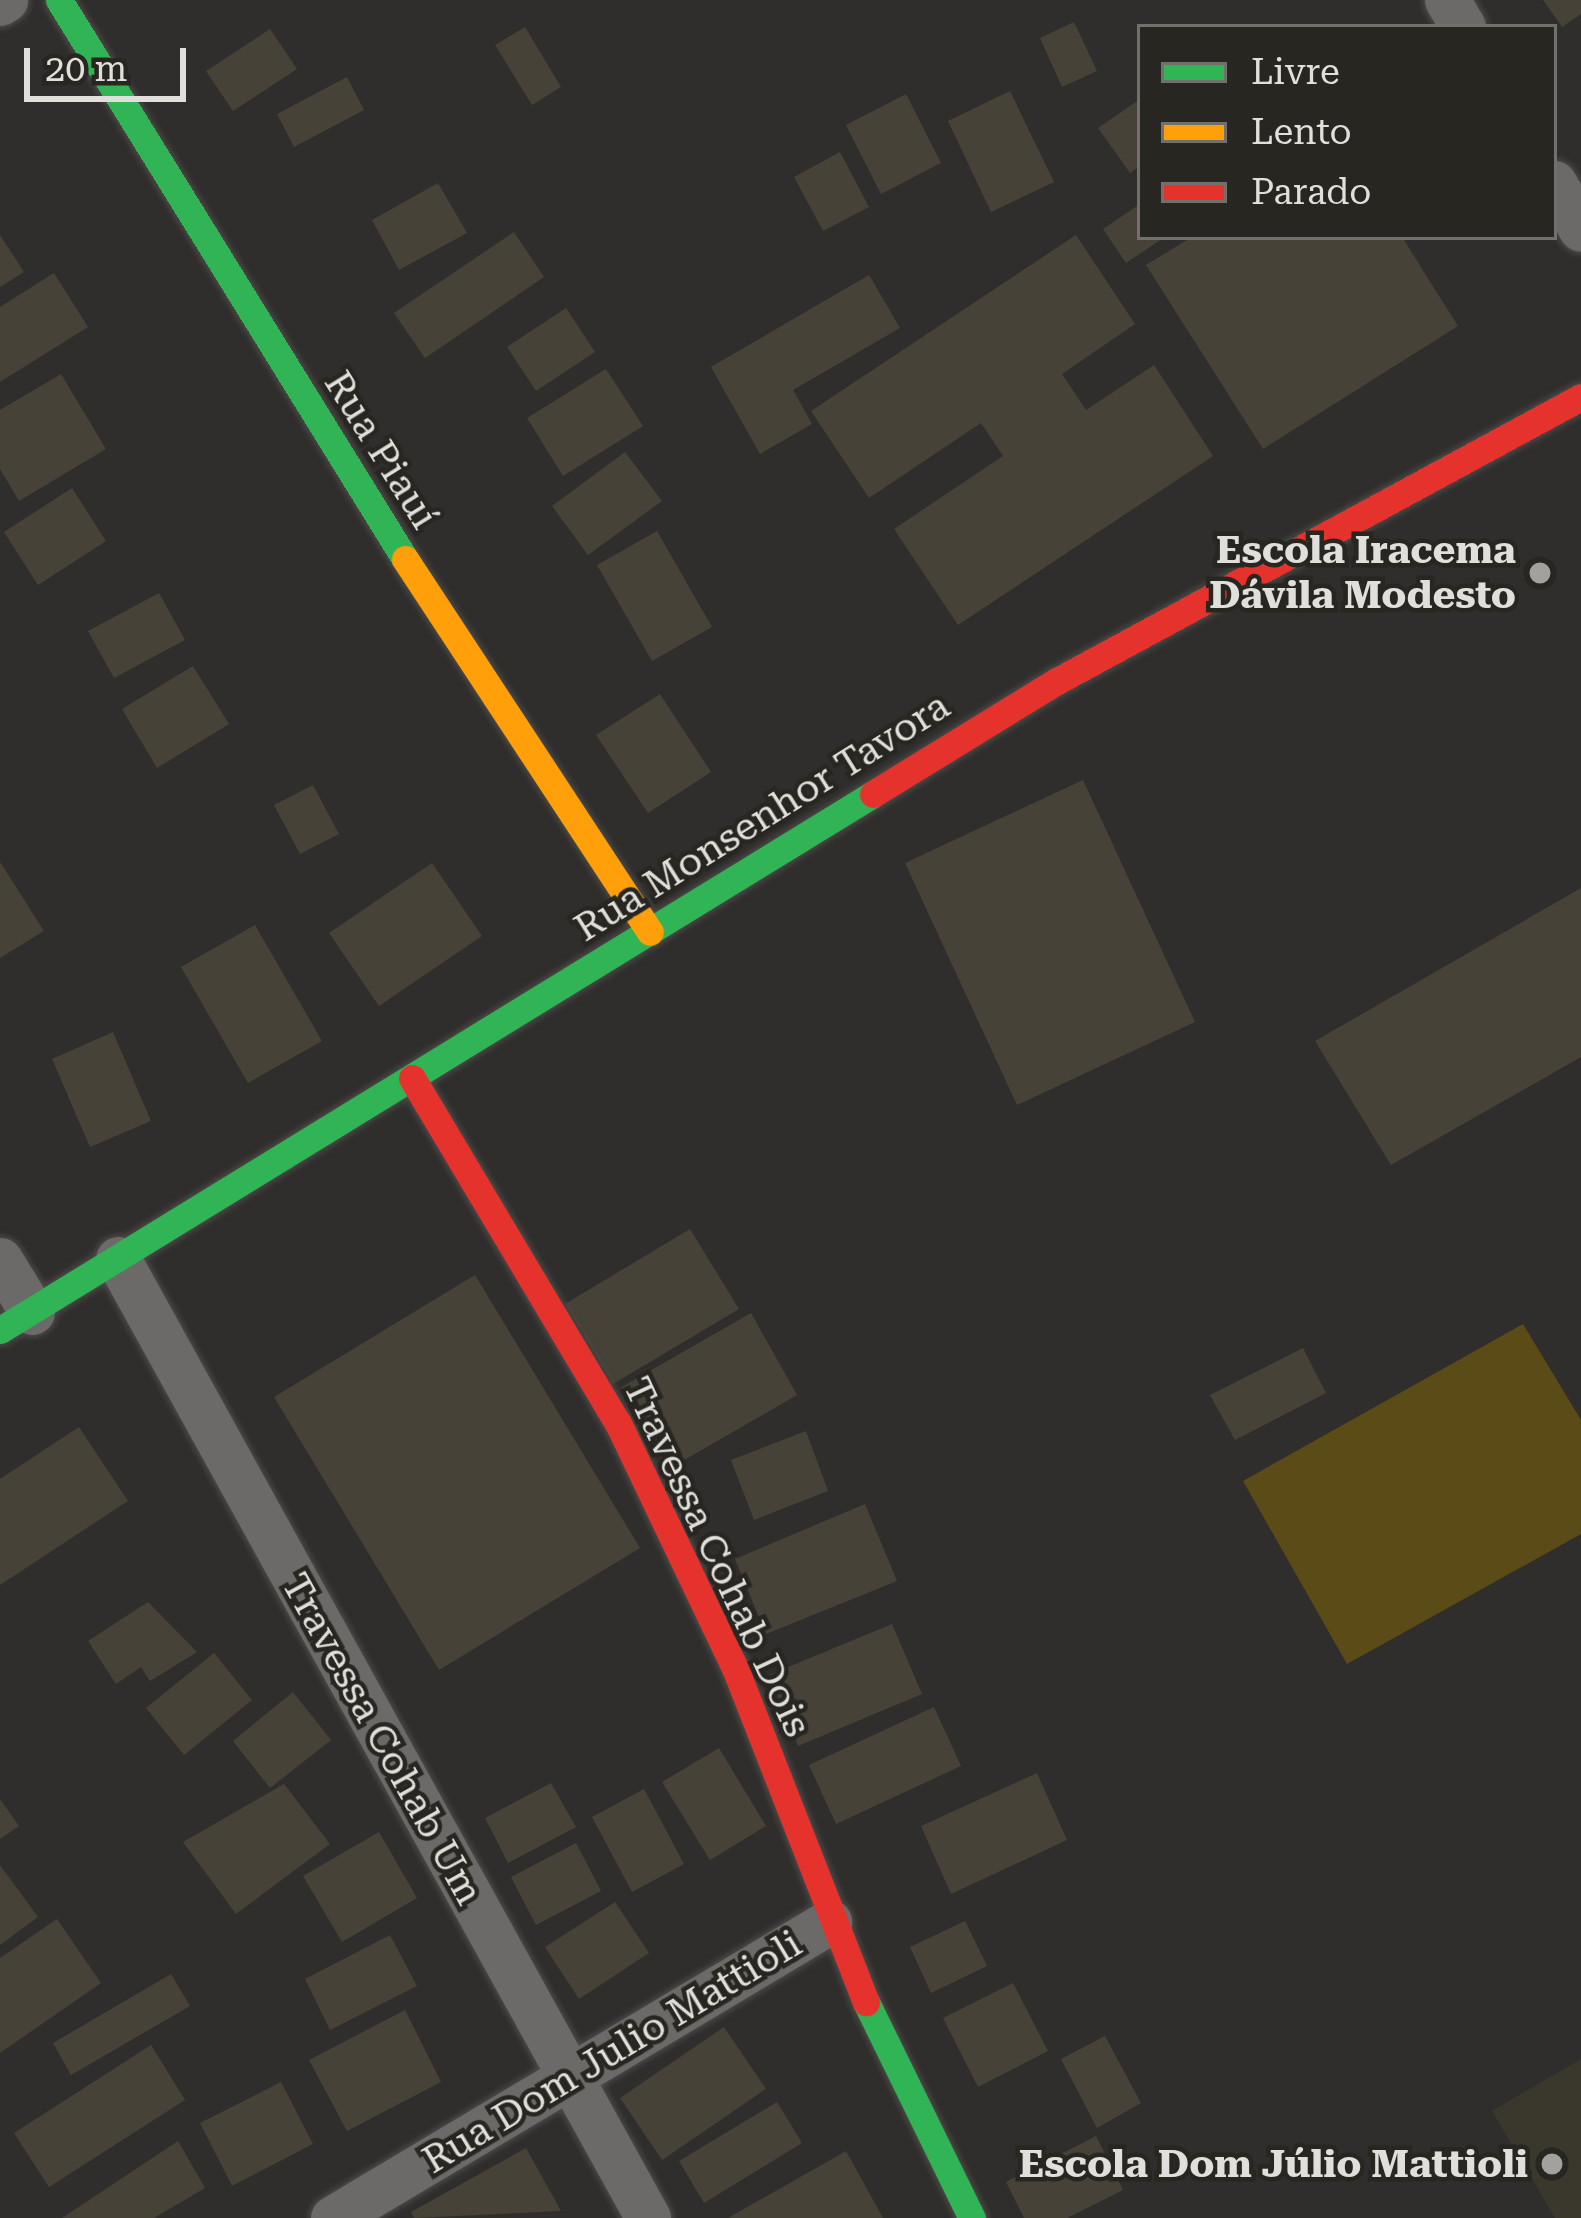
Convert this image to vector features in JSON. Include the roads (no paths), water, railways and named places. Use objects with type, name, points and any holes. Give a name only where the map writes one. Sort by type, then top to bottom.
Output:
[{"type":"street","name":"Rua Piauí","points":[[59,0],[335,454],[650,932]]},
{"type":"street","points":[[1557,188],[1581,229]]},
{"type":"street","name":"Rua Monsenhor Tavora","points":[[16,1321],[1058,681],[1581,397]]},
{"type":"street","name":"Travessa Cohab Dois","points":[[412,1078],[618,1423],[735,1668],[829,1922],[972,2218]]},
{"type":"street","name":"Travessa Cohab Um","points":[[118,1259],[647,2218]]},
{"type":"street","points":[[0,1260],[16,1321]]},
{"type":"street","name":"Rua Dom Julio Mattioli","points":[[333,2218],[829,1922]]},
{"type":"place","name":"Escola Iracema Dávila Modesto","points":[[1540,573]]},
{"type":"place","name":"Escola Dom Júlio Mattioli","points":[[1552,2164]]}]
